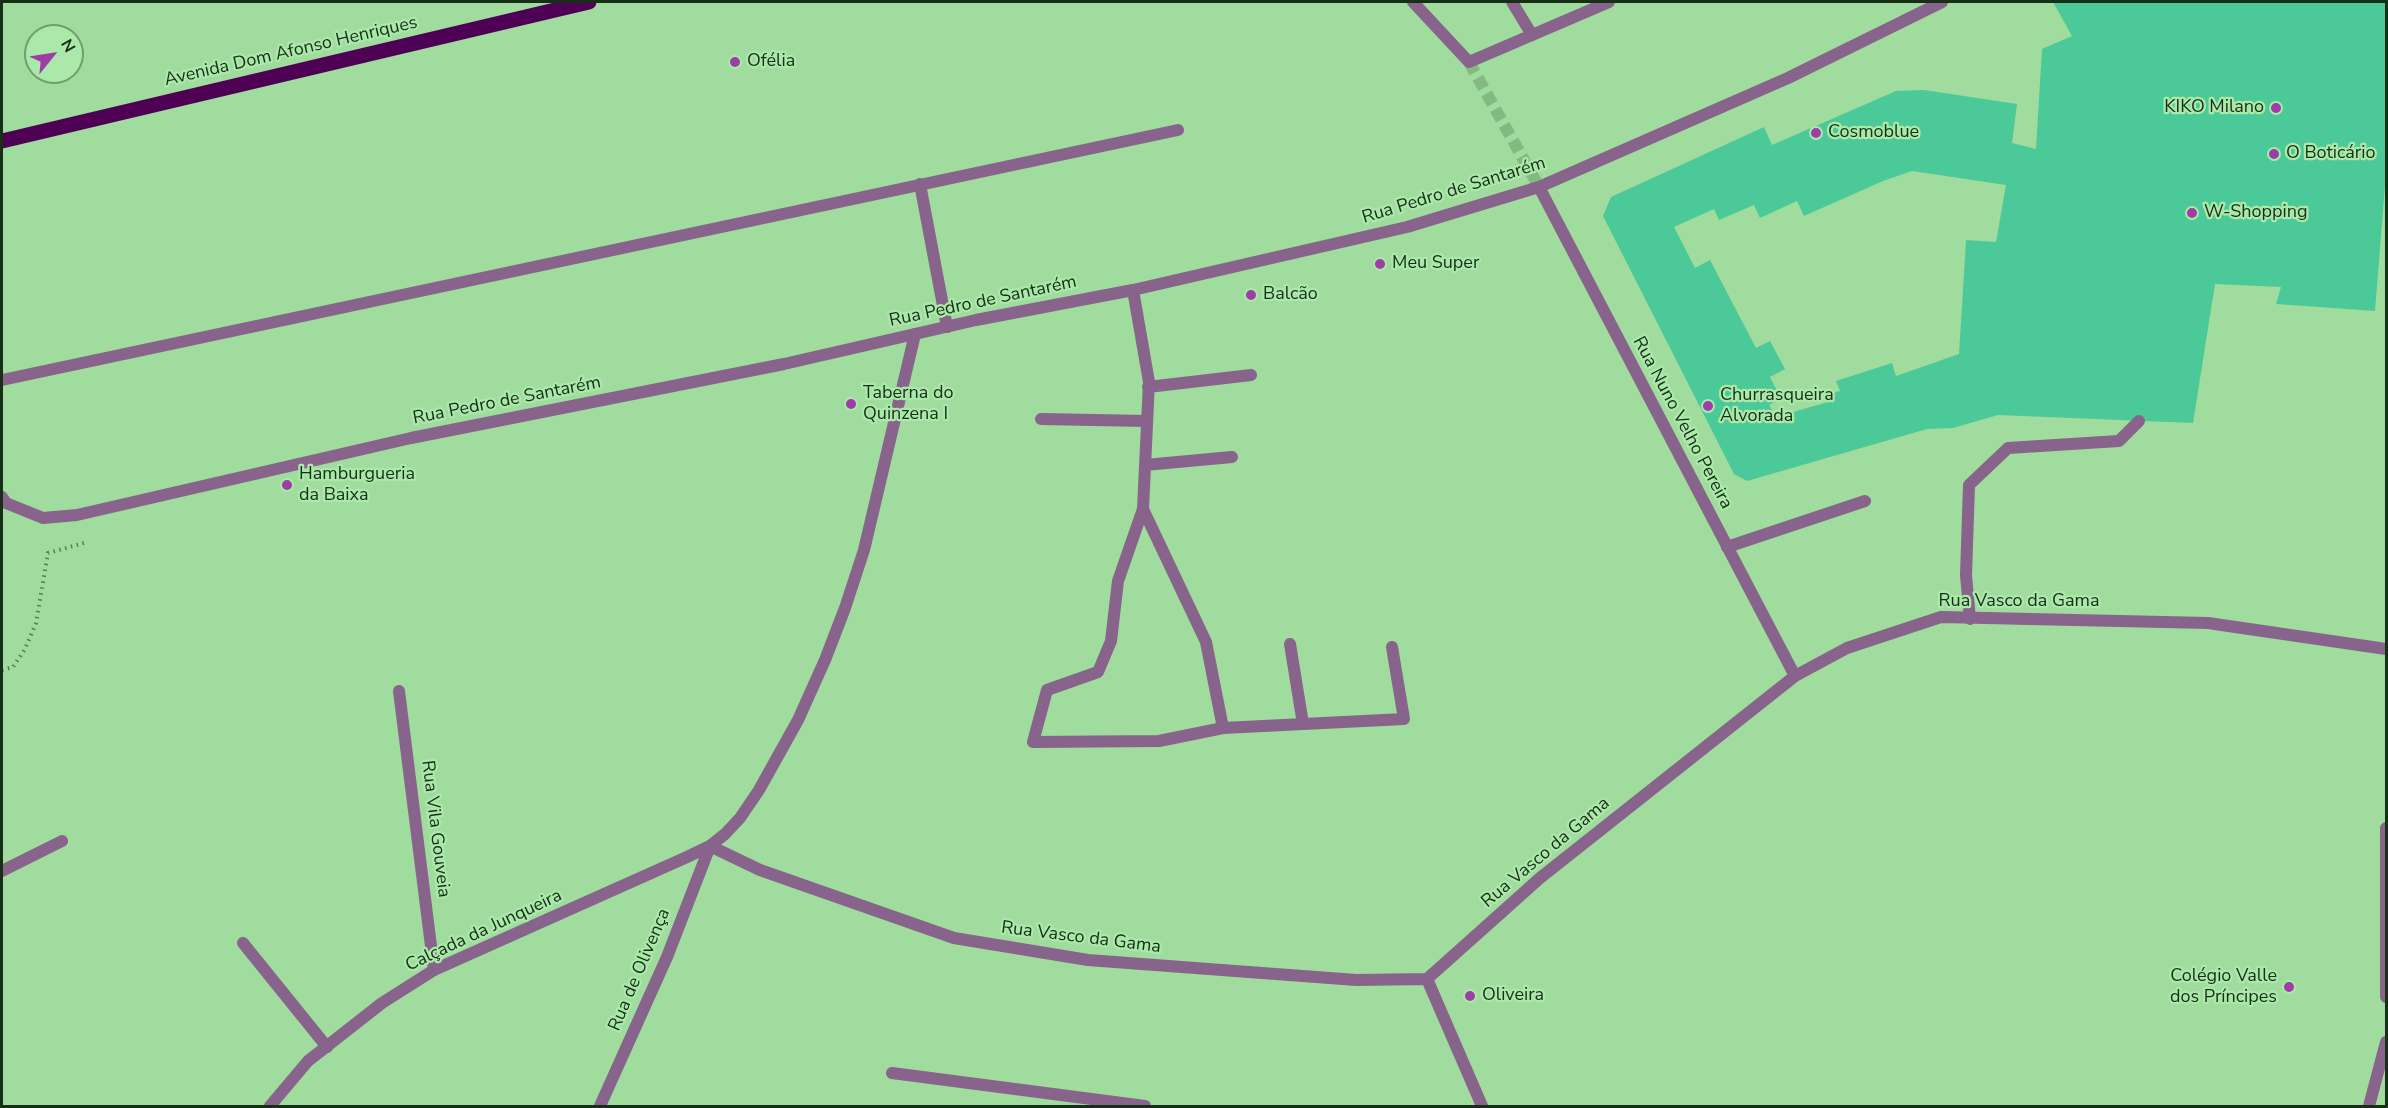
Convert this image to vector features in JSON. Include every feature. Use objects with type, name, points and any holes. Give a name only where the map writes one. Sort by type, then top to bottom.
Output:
[{"type":"main road","name":"Avenida Dom Afonso Henriques","points":[[2,141],[589,2]]},
{"type":"street","points":[[1413,2],[1469,62],[1609,2]]},
{"type":"street","points":[[1512,2],[1532,35]]},
{"type":"street","name":"Rua Pedro de Santarém","points":[[2,497],[6,504],[43,518],[77,515],[411,438],[784,364],[946,327],[1133,290],[1407,227],[1539,187],[1788,78],[1942,2]]},
{"type":"street","points":[[2,380],[1178,130]]},
{"type":"street","points":[[920,184],[946,327]]},
{"type":"street","name":"Rua Nuno Velho Pereira","points":[[1539,187],[1795,676]]},
{"type":"street","points":[[1133,290],[1148,387],[1143,509],[1118,581],[1111,641],[1098,672],[1047,690],[1033,742],[1159,741],[1223,728],[1404,719],[1392,648]]},
{"type":"street","points":[[710,846],[740,818],[759,790],[798,720],[825,660],[864,550],[915,334]]},
{"type":"street","points":[[1148,387],[1251,375]]},
{"type":"street","points":[[1041,419],[1147,421]]},
{"type":"street","points":[[1970,619],[1966,575],[1969,486],[2008,448],[2119,441],[2139,421]]},
{"type":"street","points":[[1145,465],[1232,457]]},
{"type":"street","points":[[1727,547],[1865,501]]},
{"type":"street","points":[[1143,509],[1206,642],[1223,728]]},
{"type":"street","name":"Rua Vasco da Gama","points":[[710,846],[760,870],[954,938],[1088,960],[1356,980],[1427,980],[1540,878],[1795,676],[1847,648],[1941,617],[2208,623],[2386,648]]},
{"type":"street","points":[[1290,644],[1303,724]]},
{"type":"street","name":"Rua Vila Gouveia","points":[[399,691],[434,970]]},
{"type":"street","points":[[2386,828],[2386,997]]},
{"type":"street","points":[[2,871],[62,841]]},
{"type":"street","name":"Calçada da Junqueira","points":[[270,1107],[308,1061],[382,1003],[434,970],[710,846]]},
{"type":"street","name":"Rua de Olivença","points":[[600,1107],[667,957],[710,846]]},
{"type":"street","points":[[243,943],[327,1047]]},
{"type":"street","points":[[1427,980],[1482,1107]]},
{"type":"street","points":[[2369,1107],[2386,1042]]},
{"type":"street","points":[[892,1073],[1145,1107]]},
{"type":"path","points":[[2,670],[13,667],[36,623],[48,553],[84,543]]},
{"type":"building","name":"W-Shopping","points":[[2053,2],[2386,2],[2386,173],[2375,311],[2276,304],[2281,287],[2215,284],[2193,423],[1998,415],[1953,428],[1927,429],[1747,481],[1734,474],[1603,216],[1611,197],[1764,127],[1772,145],[1896,91],[1924,90],[2017,104],[2012,143],[2036,149],[2042,49],[2072,36]],"holes":[[[1912,171],[2006,185],[1996,242],[1966,240],[1959,354],[1896,376],[1892,363],[1836,381],[1840,391],[1826,395],[1828,402],[1776,417],[1769,405],[1781,399],[1770,377],[1785,369],[1770,341],[1756,348],[1710,260],[1695,268],[1674,227],[1714,209],[1719,220],[1754,205],[1760,218],[1797,201],[1804,216],[1883,181]]]},
{"type":"tunnel","points":[[1469,62],[1539,187]]},
{"type":"place","name":"Ofélia","points":[[735,62]]},
{"type":"place","name":"KIKO Milano","points":[[2276,108]]},
{"type":"place","name":"Cosmoblue","points":[[1816,133]]},
{"type":"place","name":"O Boticário","points":[[2274,154]]},
{"type":"place","name":"W-Shopping","points":[[2192,213]]},
{"type":"place","name":"Meu Super","points":[[1380,264]]},
{"type":"place","name":"Balcão","points":[[1251,295]]},
{"type":"place","name":"Taberna do Quinzena I","points":[[851,404]]},
{"type":"place","name":"Churrasqueira Alvorada","points":[[1708,406]]},
{"type":"place","name":"Hamburgueria da Baixa","points":[[287,485]]},
{"type":"place","name":"Colégio Valle dos Príncipes","points":[[2289,987]]},
{"type":"place","name":"Oliveira","points":[[1470,996]]}]
